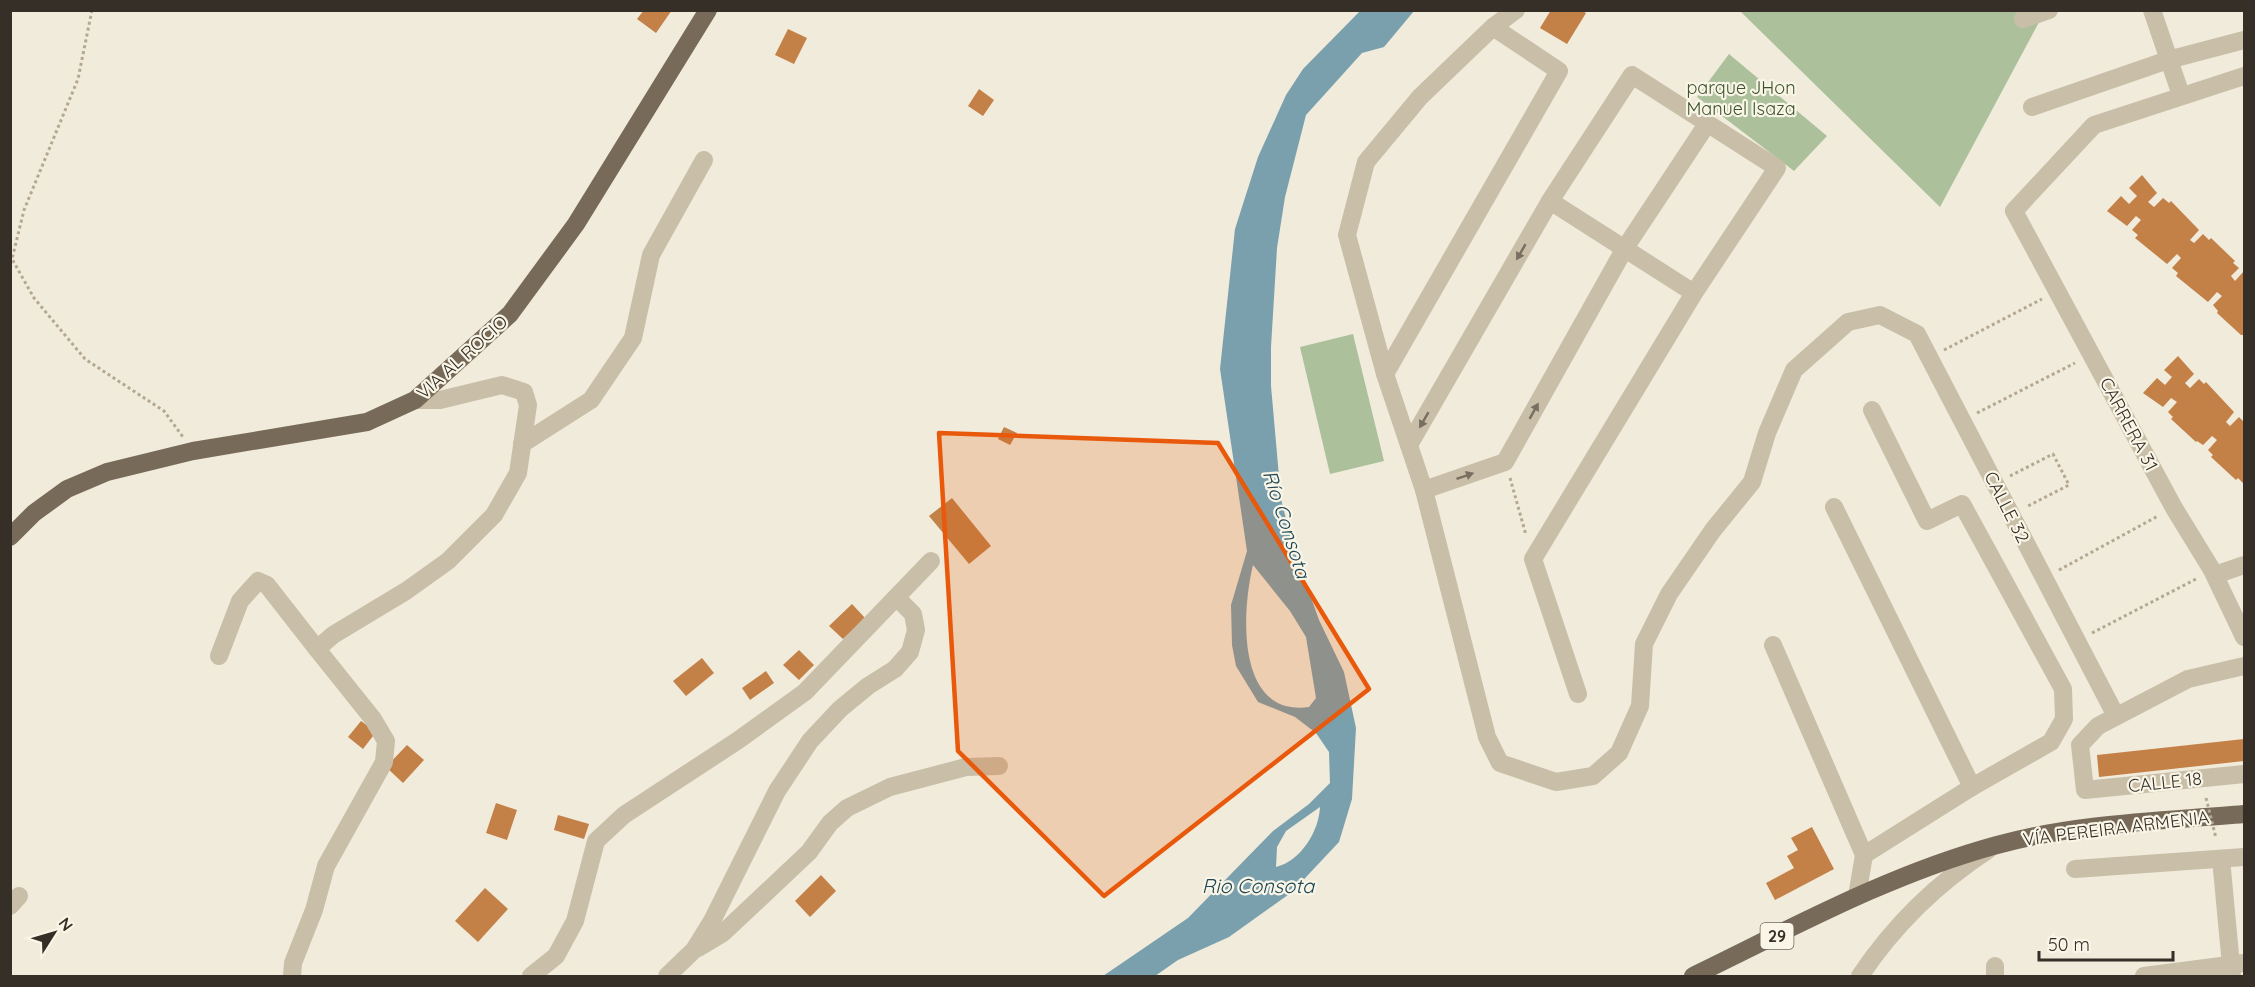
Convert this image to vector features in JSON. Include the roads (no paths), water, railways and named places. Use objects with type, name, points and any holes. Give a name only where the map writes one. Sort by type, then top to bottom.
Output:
[{"type":"main road","name":"VIA AL ROCIO","points":[[10,537],[34,513],[68,489],[107,472],[193,451],[367,422],[415,400],[510,314],[576,224],[708,10]]},
{"type":"main road","name":"VÍA PEREIRA ARMENIA","points":[[1693,976],[1857,896],[1997,844],[2110,826],[2244,814]]},
{"type":"street","points":[[1516,10],[1493,27],[1420,97],[1366,162],[1347,235],[1385,374],[1424,490],[1505,462],[1625,248],[1707,123]]},
{"type":"street","points":[[2023,19],[2049,10]]},
{"type":"street","points":[[2152,10],[2181,95],[2244,75]]},
{"type":"street","points":[[1385,374],[1559,71],[1493,27]]},
{"type":"street","points":[[2032,107],[2168,60],[2244,40]]},
{"type":"street","points":[[1409,445],[1550,201],[1632,75],[1777,168],[1694,293],[1533,559],[1578,694]]},
{"type":"street","name":"CARRERA 31","points":[[2181,95],[2094,125],[2014,211],[2059,290],[2174,508],[2214,573],[2244,637]]},
{"type":"street","points":[[522,444],[591,400],[633,338],[651,255],[704,159]]},
{"type":"street","points":[[1550,201],[1694,293]]},
{"type":"street","name":"CALLE 32","points":[[1424,490],[1487,737],[1500,763],[1556,782],[1593,776],[1619,753],[1640,706],[1644,644],[1669,594],[1706,539],[1752,482],[1767,433],[1794,370],[1848,322],[1880,315],[1917,334],[2116,716]]},
{"type":"street","points":[[317,649],[333,635],[406,591],[448,561],[495,515],[518,474],[528,405],[524,392],[502,385],[440,399],[415,400]]},
{"type":"street","points":[[1864,855],[1972,787],[2051,741],[2064,718],[2063,689],[1962,504],[1927,521],[1872,410]]},
{"type":"street","points":[[1834,507],[1972,787]]},
{"type":"street","points":[[531,976],[556,956],[575,921],[596,841],[624,815],[737,741],[805,692],[931,561]]},
{"type":"street","points":[[2214,573],[2244,565]]},
{"type":"street","points":[[219,656],[240,601],[258,581],[267,585],[373,719],[386,741],[384,762],[326,866],[314,910],[293,963],[292,976]]},
{"type":"street","points":[[694,950],[712,921],[777,791],[810,741],[840,709],[868,686],[895,669],[910,652],[916,630],[913,614],[897,598]]},
{"type":"street","points":[[1773,645],[1864,855],[1857,896]]},
{"type":"street","points":[[2116,716],[2188,679],[2244,666]]},
{"type":"street","name":"CALLE 18","points":[[2116,716],[2098,726],[2080,745],[2085,790],[2244,774]]},
{"type":"street","points":[[667,976],[694,950],[723,933],[809,852],[830,823],[847,808],[890,787],[966,767],[999,766]]},
{"type":"street","points":[[1860,976],[1913,909],[1938,885],[1997,844]]},
{"type":"street","points":[[2075,869],[2244,857]]},
{"type":"street","points":[[2144,976],[2236,968],[2221,859]]},
{"type":"water","name":"Rio Consota","points":[[1361,10],[1414,11],[1384,47],[1362,53],[1306,115],[1285,197],[1277,248],[1271,386],[1281,499],[1293,547],[1319,620],[1344,672],[1356,728],[1352,799],[1339,842],[1292,892],[1229,937],[1178,960],[1155,976],[1103,976],[1188,918],[1273,831],[1309,804],[1330,783],[1329,752],[1316,733],[1295,717],[1258,702],[1236,666],[1232,645],[1231,605],[1247,551],[1220,369],[1235,229],[1258,157],[1286,95],[1303,69]],"holes":[[[1253,565],[1290,611],[1306,637],[1316,698],[1309,707],[1285,706],[1267,695],[1256,678],[1249,657],[1246,632],[1249,584]],[[1320,807],[1316,826],[1307,844],[1301,852],[1285,864],[1276,867],[1277,847],[1286,831]]]},
{"type":"park label","name":"parque JHon Manuel Isaza","points":[[1741,97]]},
{"type":"water label","name":"Río Consota","points":[[1287,524]]}]
